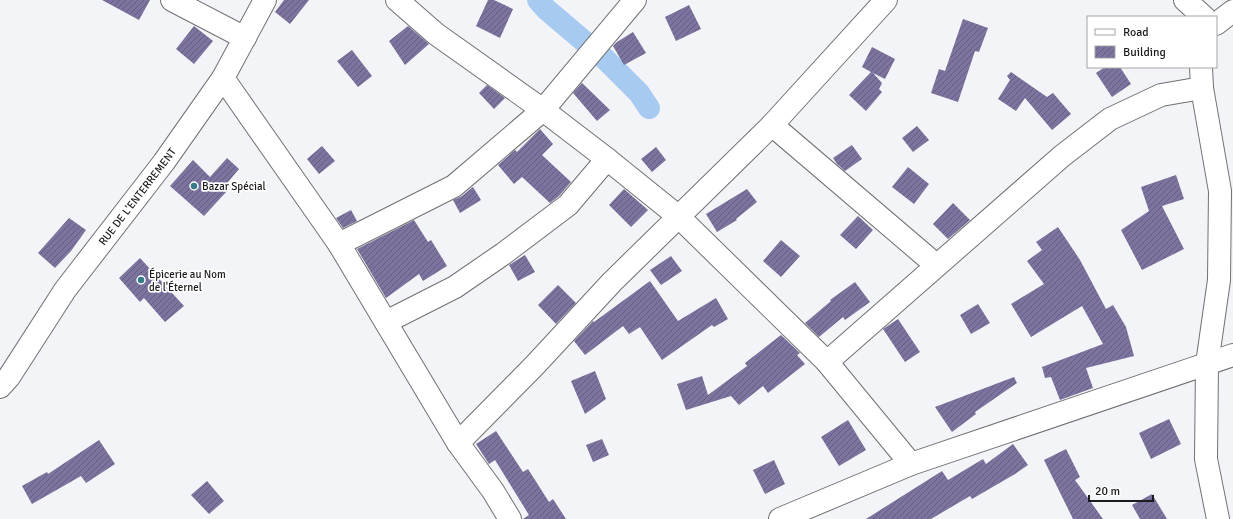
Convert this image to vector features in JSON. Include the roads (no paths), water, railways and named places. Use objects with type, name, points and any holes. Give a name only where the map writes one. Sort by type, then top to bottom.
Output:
[{"type":"street","points":[[172,0],[245,38]]},
{"type":"street","name":"RUE DE L'ENTERREMENT","points":[[0,387],[9,377],[65,290],[164,162],[223,78],[265,0]]},
{"type":"street","points":[[397,0],[436,34],[542,110],[607,159],[679,217],[827,362],[911,464]]},
{"type":"street","points":[[339,244],[454,186],[542,110],[635,0]]},
{"type":"street","points":[[458,443],[535,365],[612,282],[772,125],[886,0]]},
{"type":"street","points":[[1185,0],[1203,16]]},
{"type":"street","points":[[1217,23],[1233,11]]},
{"type":"street","points":[[223,78],[339,244],[458,443],[493,491],[510,519]]},
{"type":"street","points":[[827,362],[1062,156],[1110,119],[1202,78],[1226,187],[1219,280],[1207,364],[1206,459],[1218,519]]},
{"type":"street","points":[[772,125],[936,265]]},
{"type":"street","points":[[386,322],[455,288],[503,254],[568,205],[607,159]]},
{"type":"street","points":[[781,519],[911,464],[1233,355]]},
{"type":"waterway","points":[[538,0],[546,9],[586,43]]},
{"type":"waterway","points":[[604,58],[639,93],[649,108]]},
{"type":"place","name":"Bazar Spécial","points":[[194,186]]},
{"type":"place","name":"Épicerie au Nom de l'Éternel","points":[[141,280]]}]
